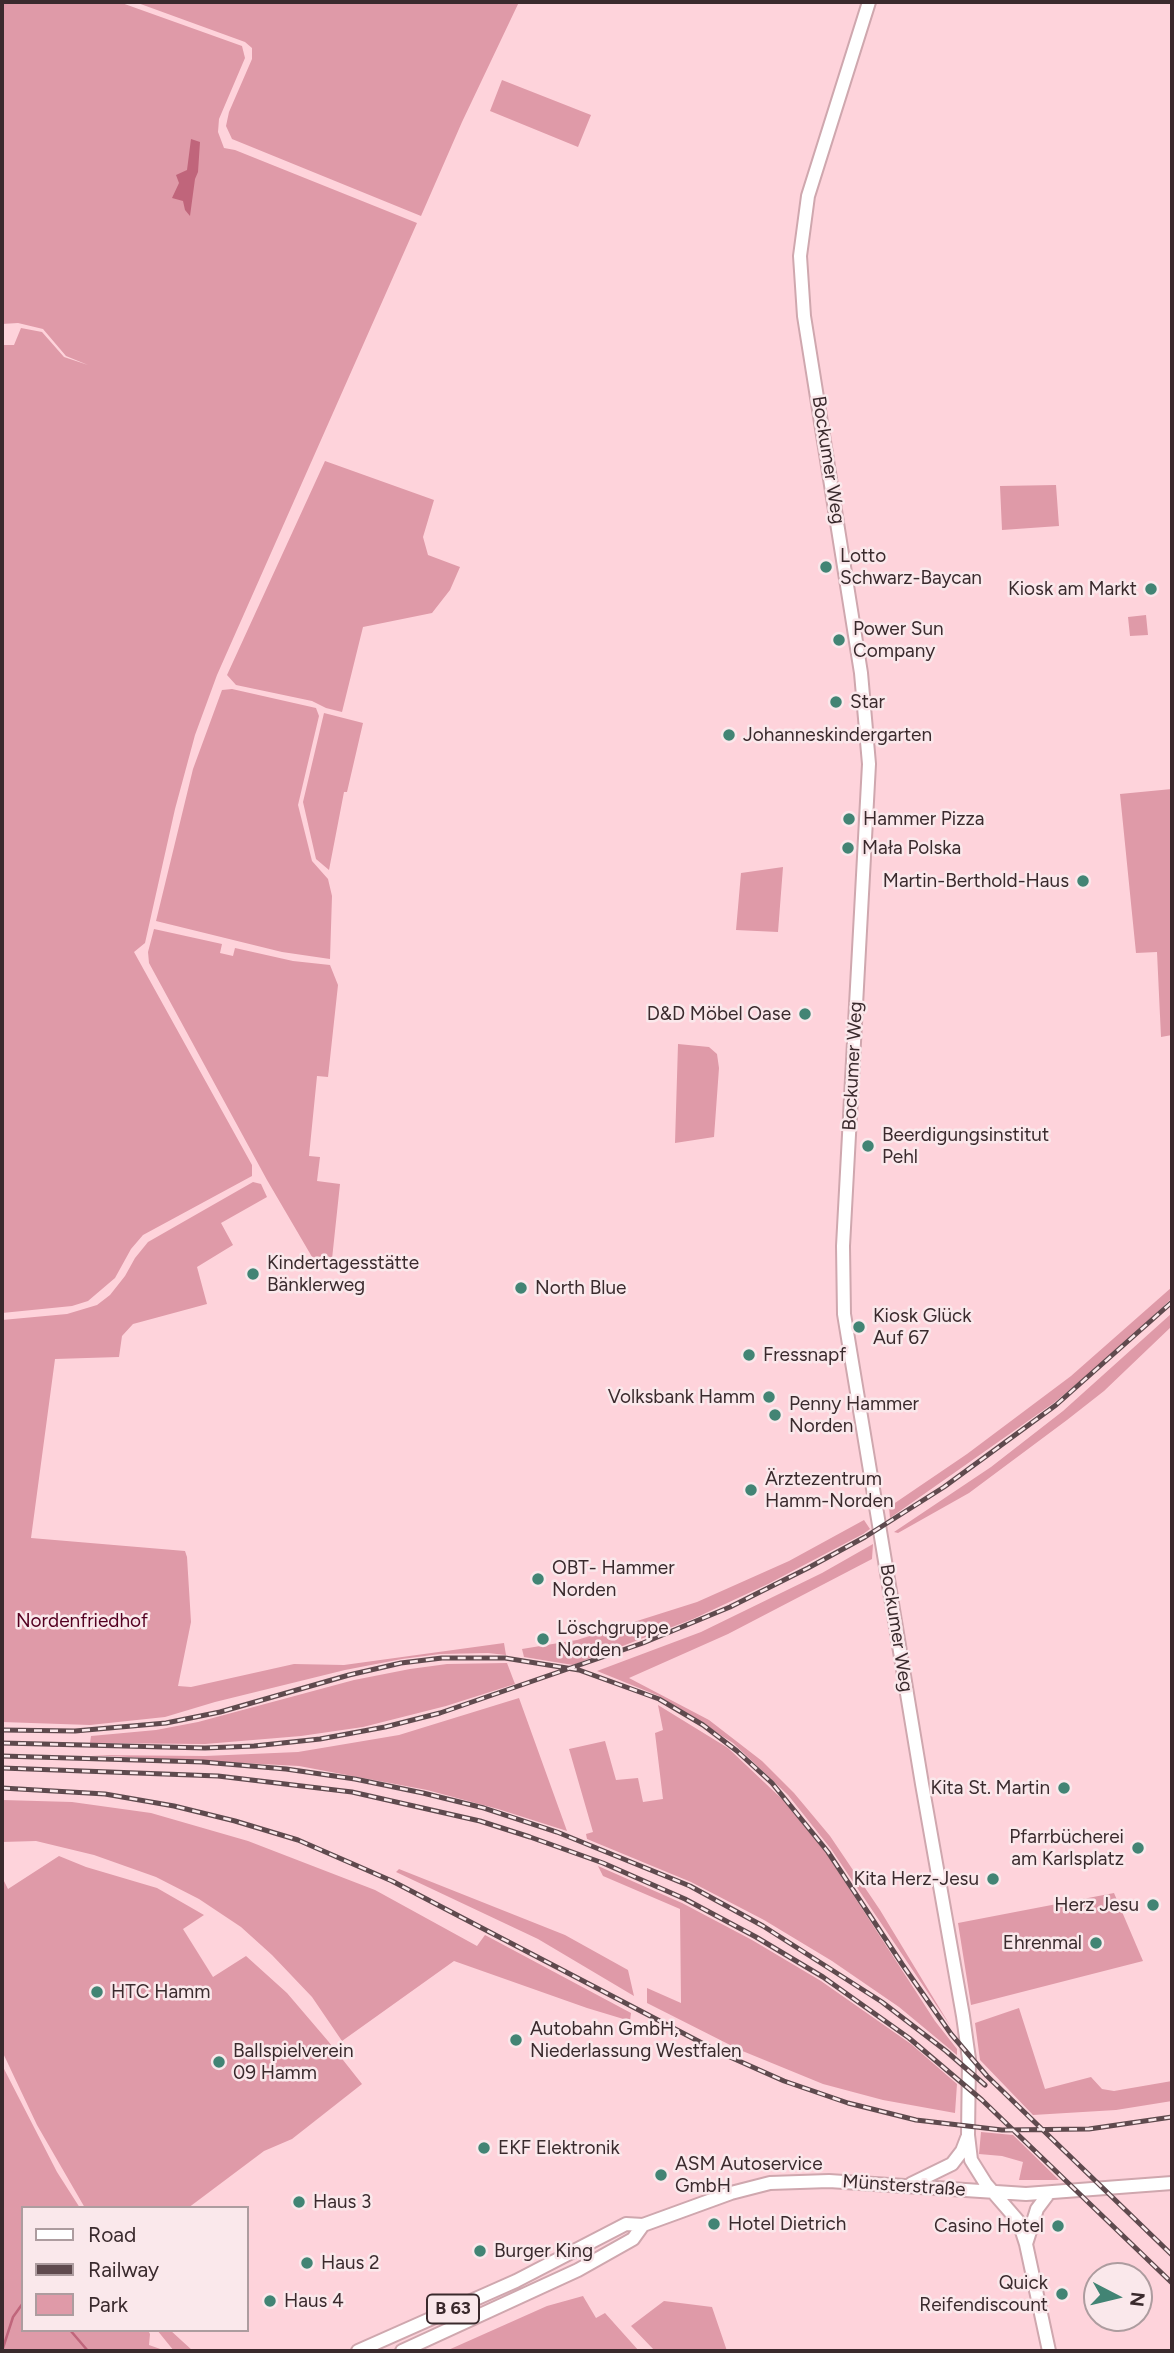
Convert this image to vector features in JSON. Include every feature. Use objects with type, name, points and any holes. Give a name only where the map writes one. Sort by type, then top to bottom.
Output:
[{"type":"main road","name":"Bockumer Weg","points":[[869,2],[808,196],[800,256],[804,316],[861,673],[869,764],[843,1246],[844,1314],[963,2016],[969,2072],[968,2135],[972,2165],[1017,2219],[1026,2244],[1049,2351]]},
{"type":"main road","name":"Bockumer Weg","points":[[905,2186],[948,2168],[958,2159],[968,2135]]},
{"type":"main road","name":"Münsterstraße","points":[[358,2351],[516,2281],[626,2224],[643,2225],[731,2193],[770,2183],[813,2180],[1049,2193],[1172,2183]]},
{"type":"main road","points":[[1026,2244],[1037,2209],[1049,2193]]},
{"type":"main road","name":"Münsterstraße","points":[[402,2351],[578,2270],[633,2239],[643,2225]]},
{"type":"green space","points":[[2,2],[119,2],[242,46],[245,58],[219,119],[218,132],[224,148],[235,150],[417,223],[217,675],[195,735],[175,809],[145,943],[134,952],[252,1165],[252,1176],[143,1235],[131,1249],[115,1278],[88,1301],[72,1306],[2,1313],[2,345],[14,345],[21,328],[42,332],[64,357],[88,365],[66,356],[43,329],[18,323],[2,324]]},
{"type":"green space","points":[[135,2],[519,2],[421,216],[232,139],[226,126],[229,112],[252,59],[252,48],[245,42]]},
{"type":"green space","points":[[502,80],[591,115],[578,147],[490,111]]},
{"type":"green space","points":[[325,461],[434,500],[423,537],[428,555],[460,567],[450,590],[432,613],[363,627],[342,712],[312,701],[236,685],[227,675]]},
{"type":"green space","points":[[1056,485],[1059,526],[1002,530],[1000,486]]},
{"type":"green space","points":[[1146,615],[1148,635],[1130,636],[1128,617]]},
{"type":"green space","points":[[232,689],[316,708],[319,716],[298,805],[312,861],[328,879],[332,896],[330,959],[282,952],[156,921],[193,769],[222,690]]},
{"type":"green space","points":[[324,713],[363,723],[347,792],[344,792],[329,870],[316,859],[303,802]]},
{"type":"green space","points":[[1172,789],[1172,1035],[1161,1037],[1157,952],[1136,953],[1120,794]]},
{"type":"green space","points":[[783,867],[778,932],[736,930],[741,873]]},
{"type":"green space","points":[[154,929],[222,944],[220,953],[233,956],[235,948],[293,961],[330,965],[338,985],[328,1077],[317,1076],[309,1156],[320,1157],[317,1181],[340,1184],[332,1259],[315,1262],[267,1180],[149,963],[148,952]]},
{"type":"green space","points":[[678,1044],[709,1047],[717,1054],[719,1068],[714,1137],[675,1143]]},
{"type":"green space","name":"Nordenfriedhof","points":[[253,1182],[261,1184],[267,1197],[221,1223],[233,1245],[197,1267],[207,1304],[133,1324],[122,1336],[119,1357],[55,1359],[31,1538],[185,1551],[191,1622],[178,1686],[191,1687],[294,1664],[344,1665],[504,1643],[506,1655],[440,1654],[402,1659],[345,1670],[165,1717],[90,1725],[2,1722],[2,1320],[67,1314],[97,1305],[110,1295],[148,1242]]},
{"type":"green space","points":[[1172,1287],[1172,1298],[1124,1344],[1055,1402],[890,1518],[889,1507],[967,1454],[1071,1376]]},
{"type":"green space","points":[[1172,1313],[1172,1326],[1104,1391],[969,1493],[898,1533],[894,1532],[991,1467],[1063,1411]]},
{"type":"green space","points":[[864,1520],[870,1529],[863,1534],[768,1584],[693,1619],[573,1665],[524,1657],[522,1649],[577,1640],[697,1602],[789,1561]]},
{"type":"green space","points":[[873,1544],[872,1559],[728,1634],[629,1678],[709,1720],[762,1761],[794,1793],[830,1836],[880,1910],[951,2027],[831,1849],[788,1795],[733,1743],[659,1696],[597,1671],[701,1632],[822,1573]]},
{"type":"green space","points":[[507,1663],[515,1684],[446,1706],[363,1727],[301,1736],[205,1744],[90,1743],[91,1736],[156,1730],[198,1722],[354,1680],[410,1669],[447,1664]]},
{"type":"green space","points":[[519,1698],[567,1831],[427,1790],[299,1766],[91,1755],[205,1756],[298,1752],[399,1735]]},
{"type":"green space","points":[[658,1705],[728,1748],[783,1800],[826,1853],[935,2021],[957,2049],[957,2055],[899,2007],[832,1961],[764,1920],[691,1882],[587,1839],[586,1834],[593,1832],[569,1749],[605,1741],[616,1780],[638,1778],[643,1802],[663,1799],[655,1733],[663,1730]]},
{"type":"green space","points":[[2,1800],[72,1802],[151,1813],[248,1841],[375,1890],[477,1946],[485,1935],[631,2013],[630,2021],[454,1961],[342,2041],[312,1997],[241,1927],[199,1899],[156,1877],[94,1855],[36,1841],[2,1842]]},
{"type":"green space","points":[[59,1856],[157,1888],[204,1915],[183,1929],[213,1977],[246,1956],[287,1993],[362,2084],[292,2139],[264,2151],[191,2206],[84,2206],[37,2125],[2,2051],[2,1877],[8,1889]]},
{"type":"green space","points":[[598,1866],[682,1903],[821,1981],[911,2044],[957,2084],[955,2113],[883,2100],[823,2084],[740,2050],[647,2003],[647,1988],[681,2003],[680,1909],[603,1876]]},
{"type":"green space","points":[[399,1869],[565,1935],[628,1970],[634,1996],[538,1939],[396,1872]]},
{"type":"green space","points":[[1114,1893],[1143,1961],[971,2005],[958,1923]]},
{"type":"green space","points":[[1019,2008],[1045,2089],[1091,2077],[1102,2089],[1114,2091],[1172,2081],[1172,2101],[1116,2110],[1033,2115],[980,2060],[975,2023]]},
{"type":"green space","points":[[2,2065],[57,2172],[79,2206],[21,2206],[21,2332],[149,2332],[149,2345],[166,2351],[2,2351]]},
{"type":"green space","points":[[981,2132],[1013,2135],[1059,2180],[1019,2180],[1023,2162],[1002,2156],[979,2154]]},
{"type":"green space","points":[[583,2296],[596,2318],[605,2313],[639,2351],[446,2351],[547,2306]]},
{"type":"green space","points":[[664,2301],[712,2307],[727,2351],[655,2351],[631,2326]]},
{"type":"green space","points":[[159,2332],[172,2332],[193,2351],[174,2351]]},
{"type":"shaded area","points":[[191,139],[200,142],[190,216],[183,201],[172,198],[179,183],[176,175],[187,170]]},
{"type":"waterway","points":[[2,2351],[13,2317],[21,2306]]},
{"type":"waterway","points":[[72,2332],[88,2351]]},
{"type":"railway","points":[[2,1743],[205,1748],[320,1739],[440,1713],[643,1643],[730,1607],[808,1568],[865,1537],[944,1487],[1056,1405],[1172,1302]]},
{"type":"railway","points":[[2,1730],[75,1731],[166,1723],[220,1712],[349,1675],[401,1663],[442,1658],[505,1658],[579,1670],[659,1699],[703,1725],[772,1783],[828,1852],[951,2034],[987,2076],[1172,2255]]},
{"type":"railway","points":[[2,1756],[203,1762],[286,1769],[423,1793],[484,1808],[557,1832],[690,1886],[763,1926],[882,2002],[985,2085]]},
{"type":"railway","points":[[2,1768],[218,1776],[352,1792],[480,1821],[530,1837],[603,1863],[685,1899],[823,1977],[909,2038],[982,2100],[1172,2283]]},
{"type":"railway","points":[[2,1788],[105,1794],[174,1806],[298,1840],[392,1881],[721,2053],[784,2081],[848,2103],[916,2120],[1002,2130],[1089,2129],[1172,2117]]},
{"type":"place","name":"Lotto Schwarz-Baycan","points":[[826,567]]},
{"type":"place","name":"Kiosk am Markt","points":[[1151,589]]},
{"type":"place","name":"Power Sun Company","points":[[839,640]]},
{"type":"place","name":"Star","points":[[836,702]]},
{"type":"place","name":"Johanneskindergarten","points":[[729,735]]},
{"type":"place","name":"Hammer Pizza","points":[[849,819]]},
{"type":"place","name":"Mała Polska","points":[[848,848]]},
{"type":"place","name":"Martin-Berthold-Haus","points":[[1083,881]]},
{"type":"place","name":"D&D Möbel Oase","points":[[805,1014]]},
{"type":"place","name":"Beerdigungsinstitut Pehl","points":[[868,1146]]},
{"type":"place","name":"Kindertagesstätte Bänklerweg","points":[[253,1274]]},
{"type":"place","name":"North Blue","points":[[521,1288]]},
{"type":"place","name":"Kiosk Glück Auf 67","points":[[859,1327]]},
{"type":"place","name":"Fressnapf","points":[[749,1355]]},
{"type":"place","name":"Volksbank Hamm","points":[[769,1397]]},
{"type":"place","name":"Penny Hammer Norden","points":[[775,1415]]},
{"type":"place","name":"Ärztezentrum Hamm-Norden","points":[[751,1490]]},
{"type":"place","name":"OBT- Hammer Norden","points":[[538,1579]]},
{"type":"place","name":"Löschgruppe Norden","points":[[543,1639]]},
{"type":"place","name":"Kita St. Martin","points":[[1064,1788]]},
{"type":"place","name":"Pfarrbücherei am Karlsplatz","points":[[1138,1848]]},
{"type":"place","name":"Kita Herz-Jesu","points":[[993,1879]]},
{"type":"place","name":"Herz Jesu","points":[[1153,1905]]},
{"type":"place","name":"Ehrenmal","points":[[1096,1943]]},
{"type":"place","name":"HTC Hamm","points":[[97,1992]]},
{"type":"place","name":"Autobahn GmbH, Niederlassung Westfalen","points":[[516,2040]]},
{"type":"place","name":"Ballspielverein 09 Hamm","points":[[219,2062]]},
{"type":"place","name":"EKF Elektronik","points":[[484,2148]]},
{"type":"place","name":"ASM Autoservice GmbH","points":[[661,2175]]},
{"type":"place","name":"Haus 3","points":[[299,2202]]},
{"type":"place","name":"Hotel Dietrich","points":[[714,2224]]},
{"type":"place","name":"Casino Hotel","points":[[1058,2226]]},
{"type":"place","name":"Burger King","points":[[480,2251]]},
{"type":"place","name":"Haus 2","points":[[307,2263]]},
{"type":"place","name":"Quick Reifendiscount","points":[[1062,2294]]},
{"type":"place","name":"Haus 4","points":[[270,2301]]}]
